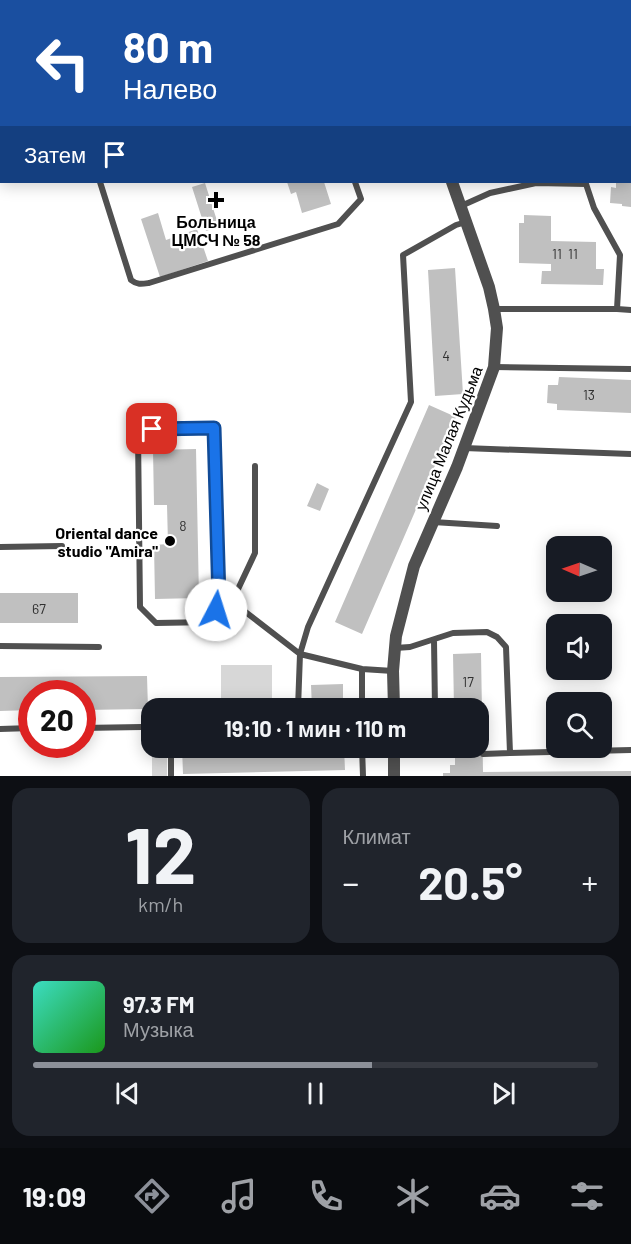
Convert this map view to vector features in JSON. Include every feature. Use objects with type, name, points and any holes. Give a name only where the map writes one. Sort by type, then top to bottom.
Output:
[{"type":"street","name":"улица Малая Кудьма","points":[[394,698],[395,648],[414,566],[457,467],[494,367],[496,328],[494,309],[489,287],[452,183]]},
{"type":"street","points":[[394,758],[394,776]]},
{"type":"lane","points":[[100,183],[131,280],[140,284],[338,224],[361,199],[355,183]]},
{"type":"lane","points":[[461,206],[490,193],[536,183],[586,183],[594,208],[620,255],[617,309]]},
{"type":"lane","points":[[298,698],[300,654],[308,627],[411,402],[403,255],[456,225],[466,222]]},
{"type":"lane","points":[[494,309],[631,310]]},
{"type":"lane","points":[[494,367],[631,369],[631,363]]},
{"type":"lane","points":[[214,428],[219,599],[212,622],[156,623],[140,608],[138,434],[152,429],[214,428]]},
{"type":"lane","points":[[464,448],[631,454]]},
{"type":"lane","points":[[231,604],[255,553],[255,466]]},
{"type":"lane","points":[[432,522],[497,526]]},
{"type":"lane","points":[[0,547],[62,546]]},
{"type":"lane","points":[[219,599],[243,610],[300,654],[362,669],[393,670]]},
{"type":"lane","points":[[395,648],[410,647],[453,633],[487,632],[497,638],[506,647],[510,753]]},
{"type":"lane","points":[[434,640],[435,698]]},
{"type":"lane","points":[[0,646],[99,647]]},
{"type":"lane","points":[[362,669],[362,698]]},
{"type":"lane","points":[[96,728],[141,727]]},
{"type":"lane","points":[[0,729],[18,728]]},
{"type":"lane","points":[[489,754],[631,750]]},
{"type":"lane","points":[[171,758],[171,776]]},
{"type":"lane","points":[[362,758],[363,776]]},
{"type":"shaded area","points":[[221,665],[272,665],[272,698],[221,698]]},
{"type":"shaded area","points":[[152,758],[167,758],[167,776],[152,776]]},
{"type":"building","points":[[205,183],[219,227],[206,231],[192,187]]},
{"type":"building","points":[[287,183],[324,183],[331,204],[302,213],[296,192],[291,194]]},
{"type":"building","points":[[616,183],[631,183],[631,207],[610,203],[611,187],[616,188]]},
{"type":"building","points":[[158,213],[166,240],[197,229],[208,261],[160,277],[141,219]]},
{"type":"building","points":[[524,215],[551,216],[551,241],[596,242],[596,269],[604,269],[603,285],[541,284],[542,271],[551,271],[551,264],[519,263],[519,223],[524,223]]},
{"type":"building","points":[[455,268],[463,394],[435,396],[428,270]]},
{"type":"building","points":[[559,377],[631,380],[631,413],[557,410],[557,404],[547,403],[548,385],[558,385]]},
{"type":"building","points":[[429,405],[456,417],[362,634],[335,622]]},
{"type":"building","points":[[196,449],[199,598],[155,599],[154,545],[168,544],[167,505],[154,505],[153,450]]},
{"type":"building","points":[[317,483],[329,489],[320,511],[307,506]]},
{"type":"building","points":[[0,593],[78,593],[78,623],[0,623]]},
{"type":"building","points":[[481,653],[482,698],[454,698],[453,654]]},
{"type":"building","points":[[147,676],[148,698],[141,698],[141,709],[96,710],[96,680],[18,680],[18,710],[0,711],[0,677]]},
{"type":"building","points":[[343,684],[343,698],[312,698],[311,685]]},
{"type":"building","points":[[182,758],[344,758],[345,770],[183,774]]},
{"type":"building","points":[[455,758],[483,758],[483,772],[631,771],[631,776],[443,776],[443,773],[450,773],[450,765],[455,765]]},
{"type":"place","name":"Больница ЦМСЧ № 58","points":[[216,200]]},
{"type":"place","name":"Oriental dance studio \"Amira\"","points":[[170,541]]},
{"type":"route","points":[[152,429],[214,428],[219,599],[216,610]]}]
